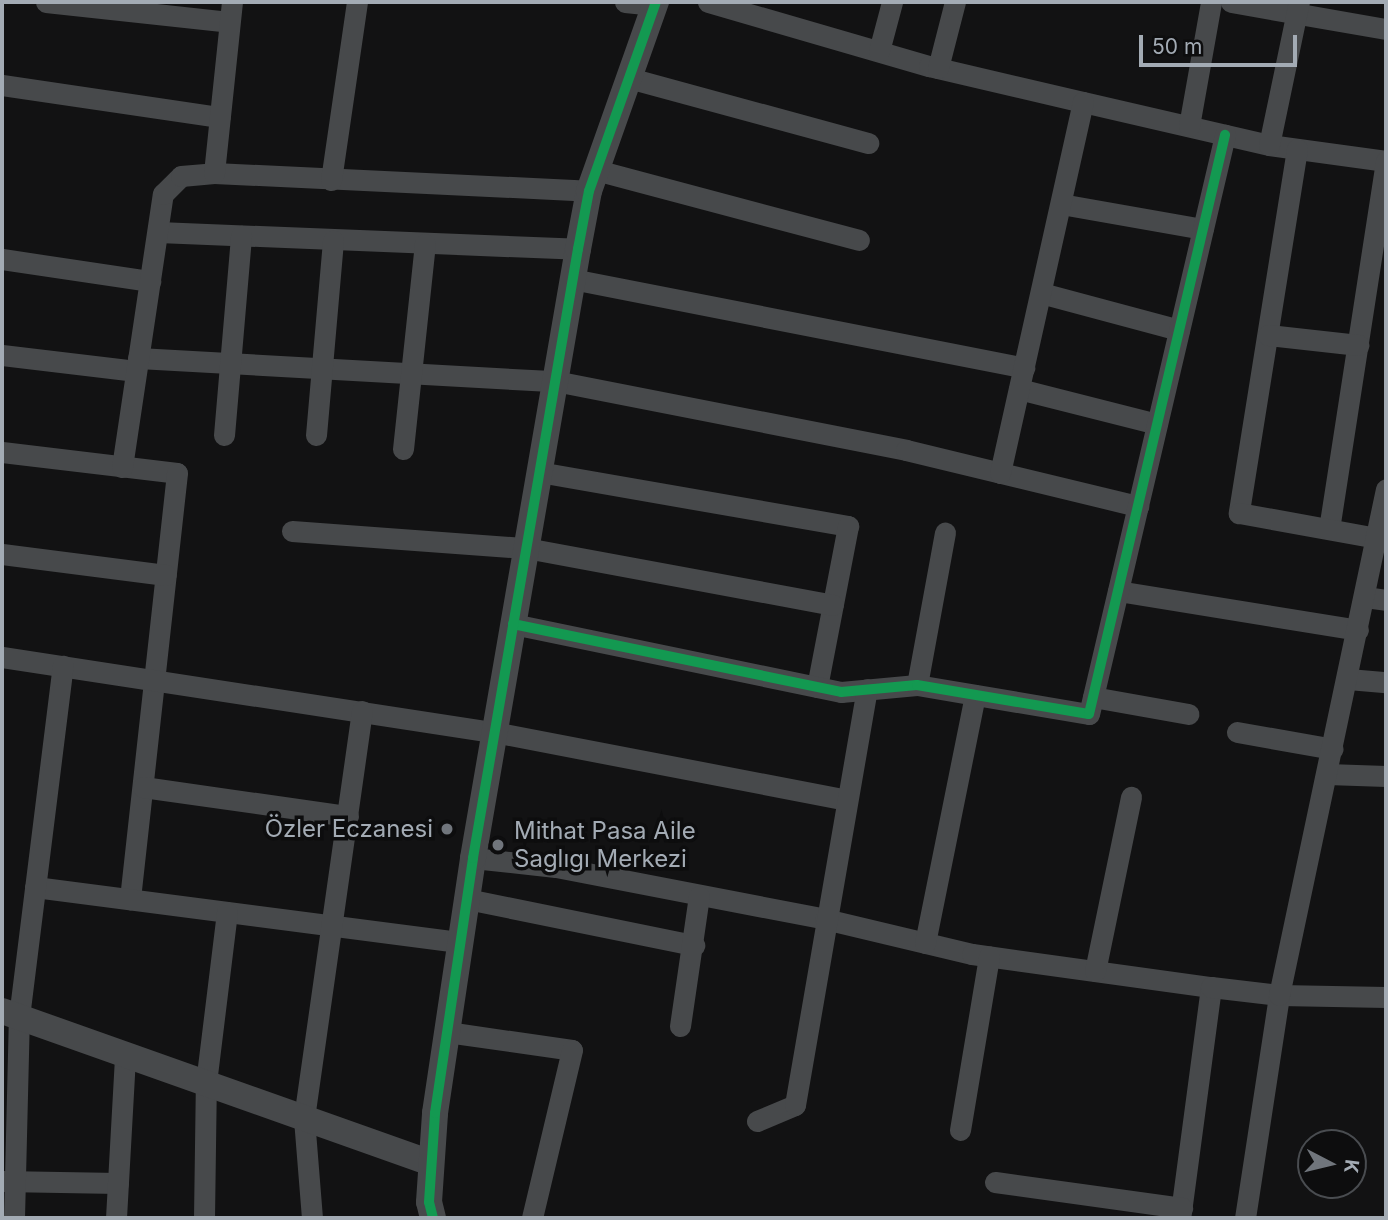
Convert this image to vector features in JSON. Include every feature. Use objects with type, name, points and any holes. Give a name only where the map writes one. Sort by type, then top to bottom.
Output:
[{"type":"street","points":[[46,2],[230,12],[214,173]]},
{"type":"street","points":[[331,180],[357,2]]},
{"type":"street","points":[[433,1218],[431,1163],[472,858],[572,279],[593,181],[655,3],[625,2]]},
{"type":"street","points":[[708,2],[939,68],[1083,102],[1269,145],[1386,161],[1329,529]]},
{"type":"street","points":[[879,51],[892,2]]},
{"type":"street","points":[[939,68],[955,2]]},
{"type":"street","points":[[1189,126],[1211,2]]},
{"type":"street","points":[[1231,2],[1298,8],[1386,29]]},
{"type":"street","points":[[1269,145],[1298,8]]},
{"type":"street","points":[[629,78],[868,143]]},
{"type":"street","points":[[2,85],[220,117]]},
{"type":"street","points":[[1000,473],[1083,102]]},
{"type":"street","points":[[513,624],[841,692],[917,685],[1089,714],[1225,135]]},
{"type":"street","points":[[1297,149],[1239,513],[1377,538]]},
{"type":"street","points":[[121,467],[163,194],[181,176],[214,173],[331,180],[593,181],[859,240]]},
{"type":"street","points":[[1061,204],[1203,229]]},
{"type":"street","points":[[158,232],[578,249]]},
{"type":"street","points":[[224,435],[241,236]]},
{"type":"street","points":[[316,435],[326,365],[333,241]]},
{"type":"street","points":[[403,449],[425,244]]},
{"type":"street","points":[[2,259],[150,281]]},
{"type":"street","points":[[572,279],[1021,379],[1157,424]]},
{"type":"street","points":[[1041,293],[1179,330]]},
{"type":"street","points":[[1268,335],[1358,345]]},
{"type":"street","points":[[2,355],[137,365],[232,362],[326,365],[555,381],[1000,473],[1138,506]]},
{"type":"street","points":[[2,452],[177,473],[130,899]]},
{"type":"street","points":[[539,472],[848,526],[817,687]]},
{"type":"street","points":[[1245,1218],[1279,995],[1385,498]]},
{"type":"street","points":[[292,531],[526,548],[833,605]]},
{"type":"street","points":[[917,685],[945,533]]},
{"type":"street","points":[[2,554],[166,575]]},
{"type":"street","points":[[1118,591],[1358,631]]},
{"type":"street","points":[[1365,597],[1386,600]]},
{"type":"street","points":[[2,657],[494,732],[847,800]]},
{"type":"street","points":[[14,1218],[8,1182],[10,1014],[35,887],[63,666]]},
{"type":"street","points":[[1348,679],[1386,682]]},
{"type":"street","points":[[757,1121],[795,1105],[825,919],[867,689]]},
{"type":"street","points":[[925,943],[975,695]]},
{"type":"street","points":[[1093,697],[1188,714]]},
{"type":"street","points":[[312,1218],[304,1118],[362,711]]},
{"type":"street","points":[[1237,732],[1333,749]]},
{"type":"street","points":[[1327,774],[1386,776]]},
{"type":"street","points":[[143,787],[348,816]]},
{"type":"street","points":[[1095,971],[1131,797]]},
{"type":"street","points":[[472,858],[556,867],[825,919],[989,956],[1211,988],[1279,995],[1386,997]]},
{"type":"street","points":[[35,887],[460,942]]},
{"type":"street","points":[[680,1026],[699,896]]},
{"type":"street","points":[[467,899],[694,944]]},
{"type":"street","points":[[204,1218],[206,1083],[227,912]]},
{"type":"street","points":[[960,1130],[989,956]]},
{"type":"street","points":[[995,1182],[1181,1213],[1211,988]]},
{"type":"street","points":[[10,1014],[431,1163]]},
{"type":"street","points":[[447,1032],[572,1050],[531,1218]]},
{"type":"street","points":[[116,1218],[125,1055]]},
{"type":"street","points":[[8,1182],[118,1184]]},
{"type":"cycle path","points":[[433,1218],[429,1202],[435,1113],[473,858],[578,249],[589,191],[656,2]]},
{"type":"cycle path","points":[[513,624],[841,692],[917,685],[1089,714],[1225,135]]},
{"type":"place","name":"Özler Eczanesi","points":[[447,829]]},
{"type":"place","name":"Mithat Pasa Aile Saglıgı Merkezi","points":[[498,845]]}]
